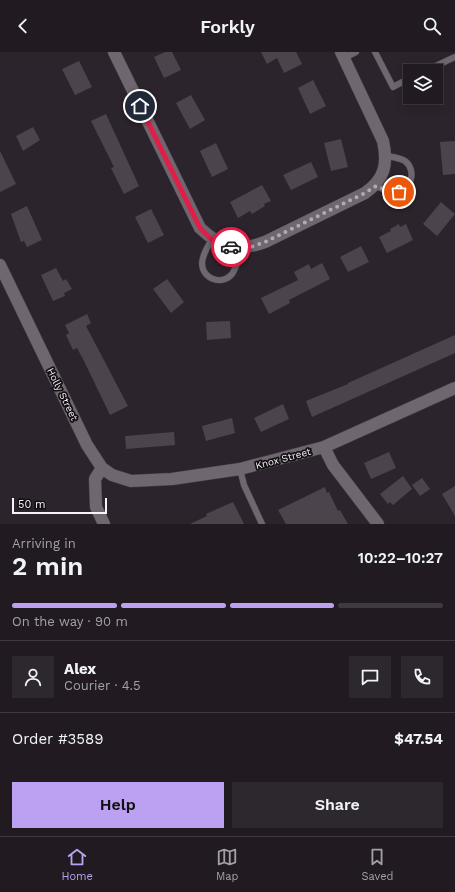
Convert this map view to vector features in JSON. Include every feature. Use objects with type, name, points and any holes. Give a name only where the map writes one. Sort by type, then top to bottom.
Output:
[{"type":"street","points":[[114,52],[200,228],[212,240],[232,247],[243,248],[265,242],[365,193],[376,186],[384,172],[387,156],[383,141],[342,55]]},
{"type":"street","name":"Holly Street","points":[[0,265],[87,445],[102,468]]},
{"type":"street","name":"Knox Street","points":[[102,468],[112,475],[130,481],[148,482],[240,469],[324,447],[455,388]]},
{"type":"street","points":[[324,447],[333,465],[378,524]]},
{"type":"street","points":[[102,468],[95,479],[96,507],[104,524]]},
{"type":"lane","points":[[342,55],[356,52]]},
{"type":"lane","points":[[375,52],[393,87],[403,82]]},
{"type":"lane","points":[[439,64],[455,56]]},
{"type":"lane","points":[[376,186],[389,191],[399,192],[411,181],[411,170],[408,165],[399,159],[387,156]]},
{"type":"lane","points":[[212,240],[205,250],[202,264],[206,274],[215,280],[226,279],[230,276],[243,248]]},
{"type":"lane","points":[[240,469],[244,485],[262,524]]},
{"type":"building","points":[[165,52],[172,52],[181,70],[164,78],[154,57]]},
{"type":"building","points":[[261,52],[296,52],[302,64],[284,73],[277,58],[267,64]]},
{"type":"building","points":[[79,61],[92,87],[75,95],[62,69]]},
{"type":"building","points":[[313,80],[326,106],[310,114],[298,88]]},
{"type":"building","points":[[191,95],[205,120],[190,129],[176,103]]},
{"type":"building","points":[[106,114],[139,186],[124,194],[111,168],[114,167],[91,121]]},
{"type":"building","points":[[33,127],[40,140],[23,151],[16,136]]},
{"type":"building","points":[[341,139],[348,167],[331,171],[324,143]]},
{"type":"building","points":[[455,141],[455,174],[443,175],[440,142]]},
{"type":"building","points":[[216,143],[228,169],[212,177],[200,151]]},
{"type":"building","points":[[0,151],[16,184],[0,192]]},
{"type":"building","points":[[311,162],[318,177],[291,190],[283,175]]},
{"type":"building","points":[[262,185],[271,201],[264,204],[265,206],[252,214],[250,211],[238,218],[230,202]]},
{"type":"building","points":[[441,202],[455,214],[437,236],[423,224]]},
{"type":"building","points":[[27,206],[42,240],[27,247],[24,241],[21,242],[11,214]]},
{"type":"building","points":[[151,209],[164,235],[148,243],[135,217]]},
{"type":"building","points":[[399,224],[400,227],[406,224],[413,240],[387,253],[379,237],[391,231],[390,229]]},
{"type":"building","points":[[361,246],[369,262],[348,272],[340,257]]},
{"type":"building","points":[[322,263],[330,279],[289,300],[290,303],[269,314],[261,298],[298,280],[294,272],[309,264],[311,269]]},
{"type":"building","points":[[56,268],[63,281],[66,279],[72,289],[64,293],[65,296],[53,301],[41,275]]},
{"type":"building","points":[[167,279],[184,302],[171,313],[153,289]]},
{"type":"building","points":[[87,314],[91,323],[86,326],[128,406],[110,415],[77,348],[73,350],[66,335],[69,333],[65,325]]},
{"type":"building","points":[[230,321],[231,338],[207,340],[206,322]]},
{"type":"building","points":[[455,335],[455,353],[312,417],[306,401],[348,384]]},
{"type":"building","points":[[283,404],[289,419],[261,432],[254,418]]},
{"type":"building","points":[[232,418],[235,433],[206,441],[202,426]]},
{"type":"building","points":[[174,432],[175,445],[126,449],[125,436]]},
{"type":"building","points":[[389,452],[396,468],[371,479],[364,463]]},
{"type":"building","points":[[403,476],[412,489],[393,505],[390,502],[388,504],[380,494]]},
{"type":"building","points":[[422,478],[430,489],[420,496],[412,485]]},
{"type":"building","points":[[455,486],[455,516],[442,494]]},
{"type":"building","points":[[325,487],[338,511],[340,510],[348,524],[286,524],[278,510]]},
{"type":"building","points":[[233,502],[244,524],[190,524],[207,516],[206,514]]},
{"type":"way so far","points":[[231,247],[251,247],[265,242],[365,193],[376,186],[389,191],[399,192]]},
{"type":"route","points":[[140,106],[200,228],[212,240],[231,247]]}]
